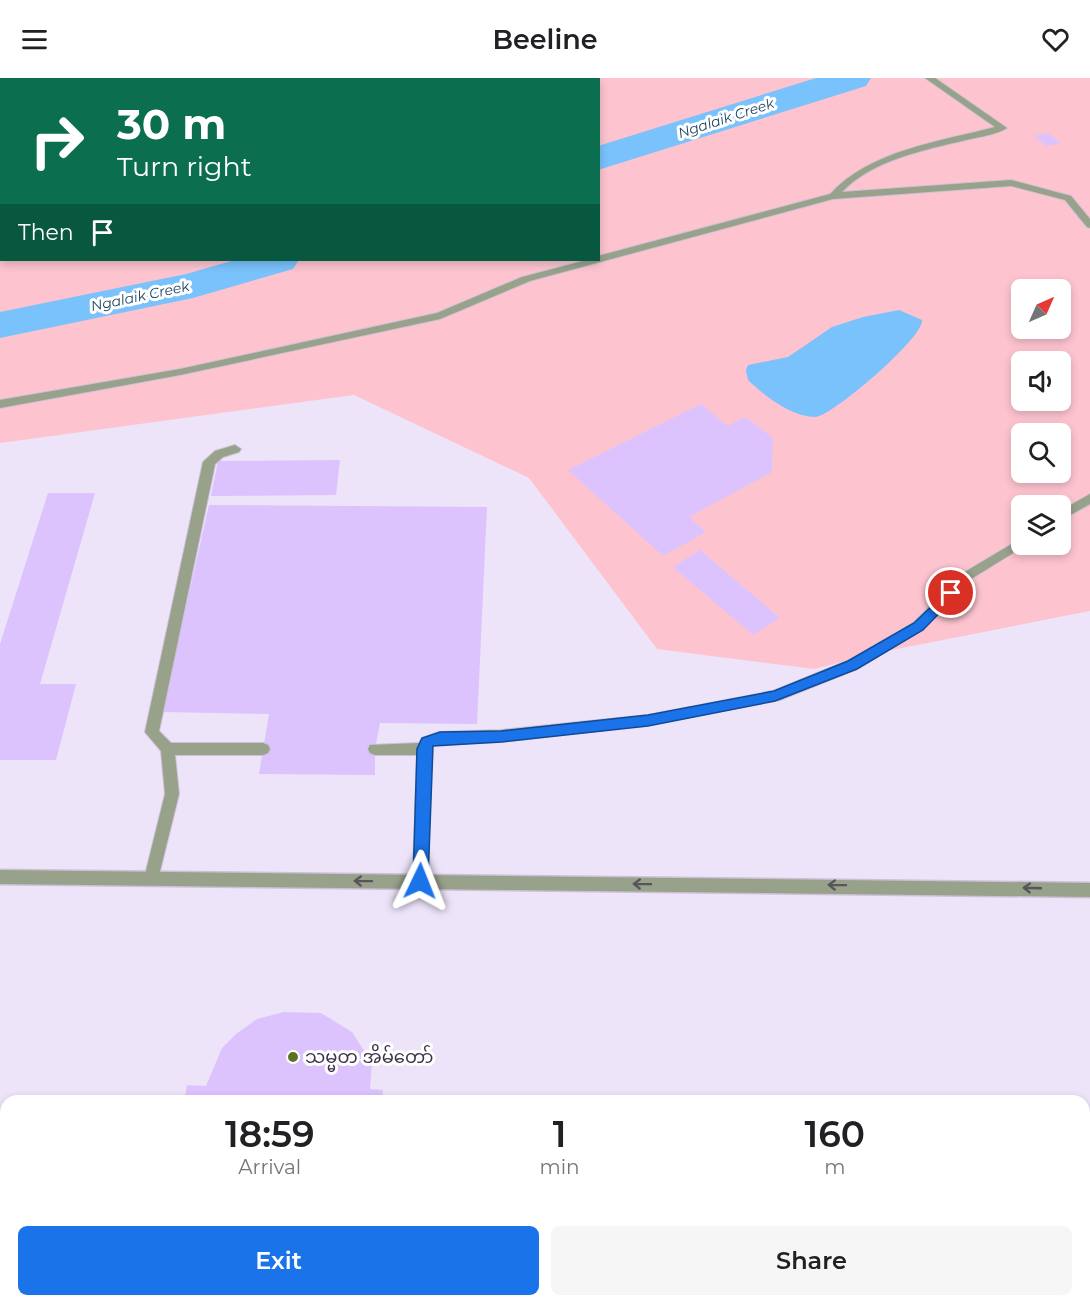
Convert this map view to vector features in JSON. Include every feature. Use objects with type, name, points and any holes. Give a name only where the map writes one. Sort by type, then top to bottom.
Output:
[{"type":"street","points":[[0,877],[1090,890]]},
{"type":"lane","points":[[833,196],[842,183],[886,160],[1002,128],[929,78]]},
{"type":"lane","points":[[600,259],[833,196],[1011,183],[1068,198],[1090,225]]},
{"type":"lane","points":[[0,404],[180,372],[440,316],[526,279],[593,261]]},
{"type":"lane","points":[[151,879],[172,794],[168,750],[152,732],[208,462],[219,454],[235,448]]},
{"type":"lane","points":[[1071,510],[1090,498]]},
{"type":"lane","points":[[420,881],[424,749],[427,742],[440,738],[501,736],[648,720],[775,696],[852,665],[918,626],[968,576],[1011,549]]},
{"type":"lane","points":[[168,750],[263,749]]},
{"type":"lane","points":[[375,749],[424,749]]},
{"type":"shaded area","points":[[600,78],[1090,78],[1090,611],[887,651],[814,669],[657,649],[529,478],[354,395],[0,443],[0,261],[600,261]]},
{"type":"water","points":[[899,310],[922,320],[919,329],[909,343],[857,391],[825,413],[816,417],[788,410],[770,399],[748,380],[746,370],[748,365],[788,357],[832,327],[863,317]]},
{"type":"building","points":[[1048,133],[1061,143],[1046,146],[1034,136]]},
{"type":"building","points":[[701,404],[728,426],[745,417],[773,438],[772,472],[689,517],[706,532],[663,556],[568,470]]},
{"type":"building","points":[[340,460],[336,495],[211,496],[218,461]]},
{"type":"building","points":[[48,493],[95,493],[40,684],[76,684],[56,760],[0,760],[0,644]]},
{"type":"building","points":[[209,505],[487,507],[477,724],[380,723],[375,749],[375,775],[259,774],[269,714],[162,712]]},
{"type":"building","points":[[700,550],[780,618],[753,635],[673,567]]},
{"type":"building","name":"သမ္မတ အိမ်တော်","points":[[284,1012],[321,1013],[352,1032],[372,1063],[370,1089],[383,1090],[383,1095],[185,1095],[187,1085],[206,1086],[222,1048],[236,1034],[257,1019]]},
{"type":"waterway","name":"Ngalaik Creek","points":[[600,158],[853,78]]},
{"type":"waterway","name":"Ngalaik Creek","points":[[0,325],[193,285],[275,261]]},
{"type":"place","name":"သမ္မတ အိမ်တော်","points":[[293,1057]]},
{"type":"route","points":[[420,881],[424,749],[427,742],[440,738],[501,736],[648,720],[775,696],[852,665],[918,626],[951,593]]}]
